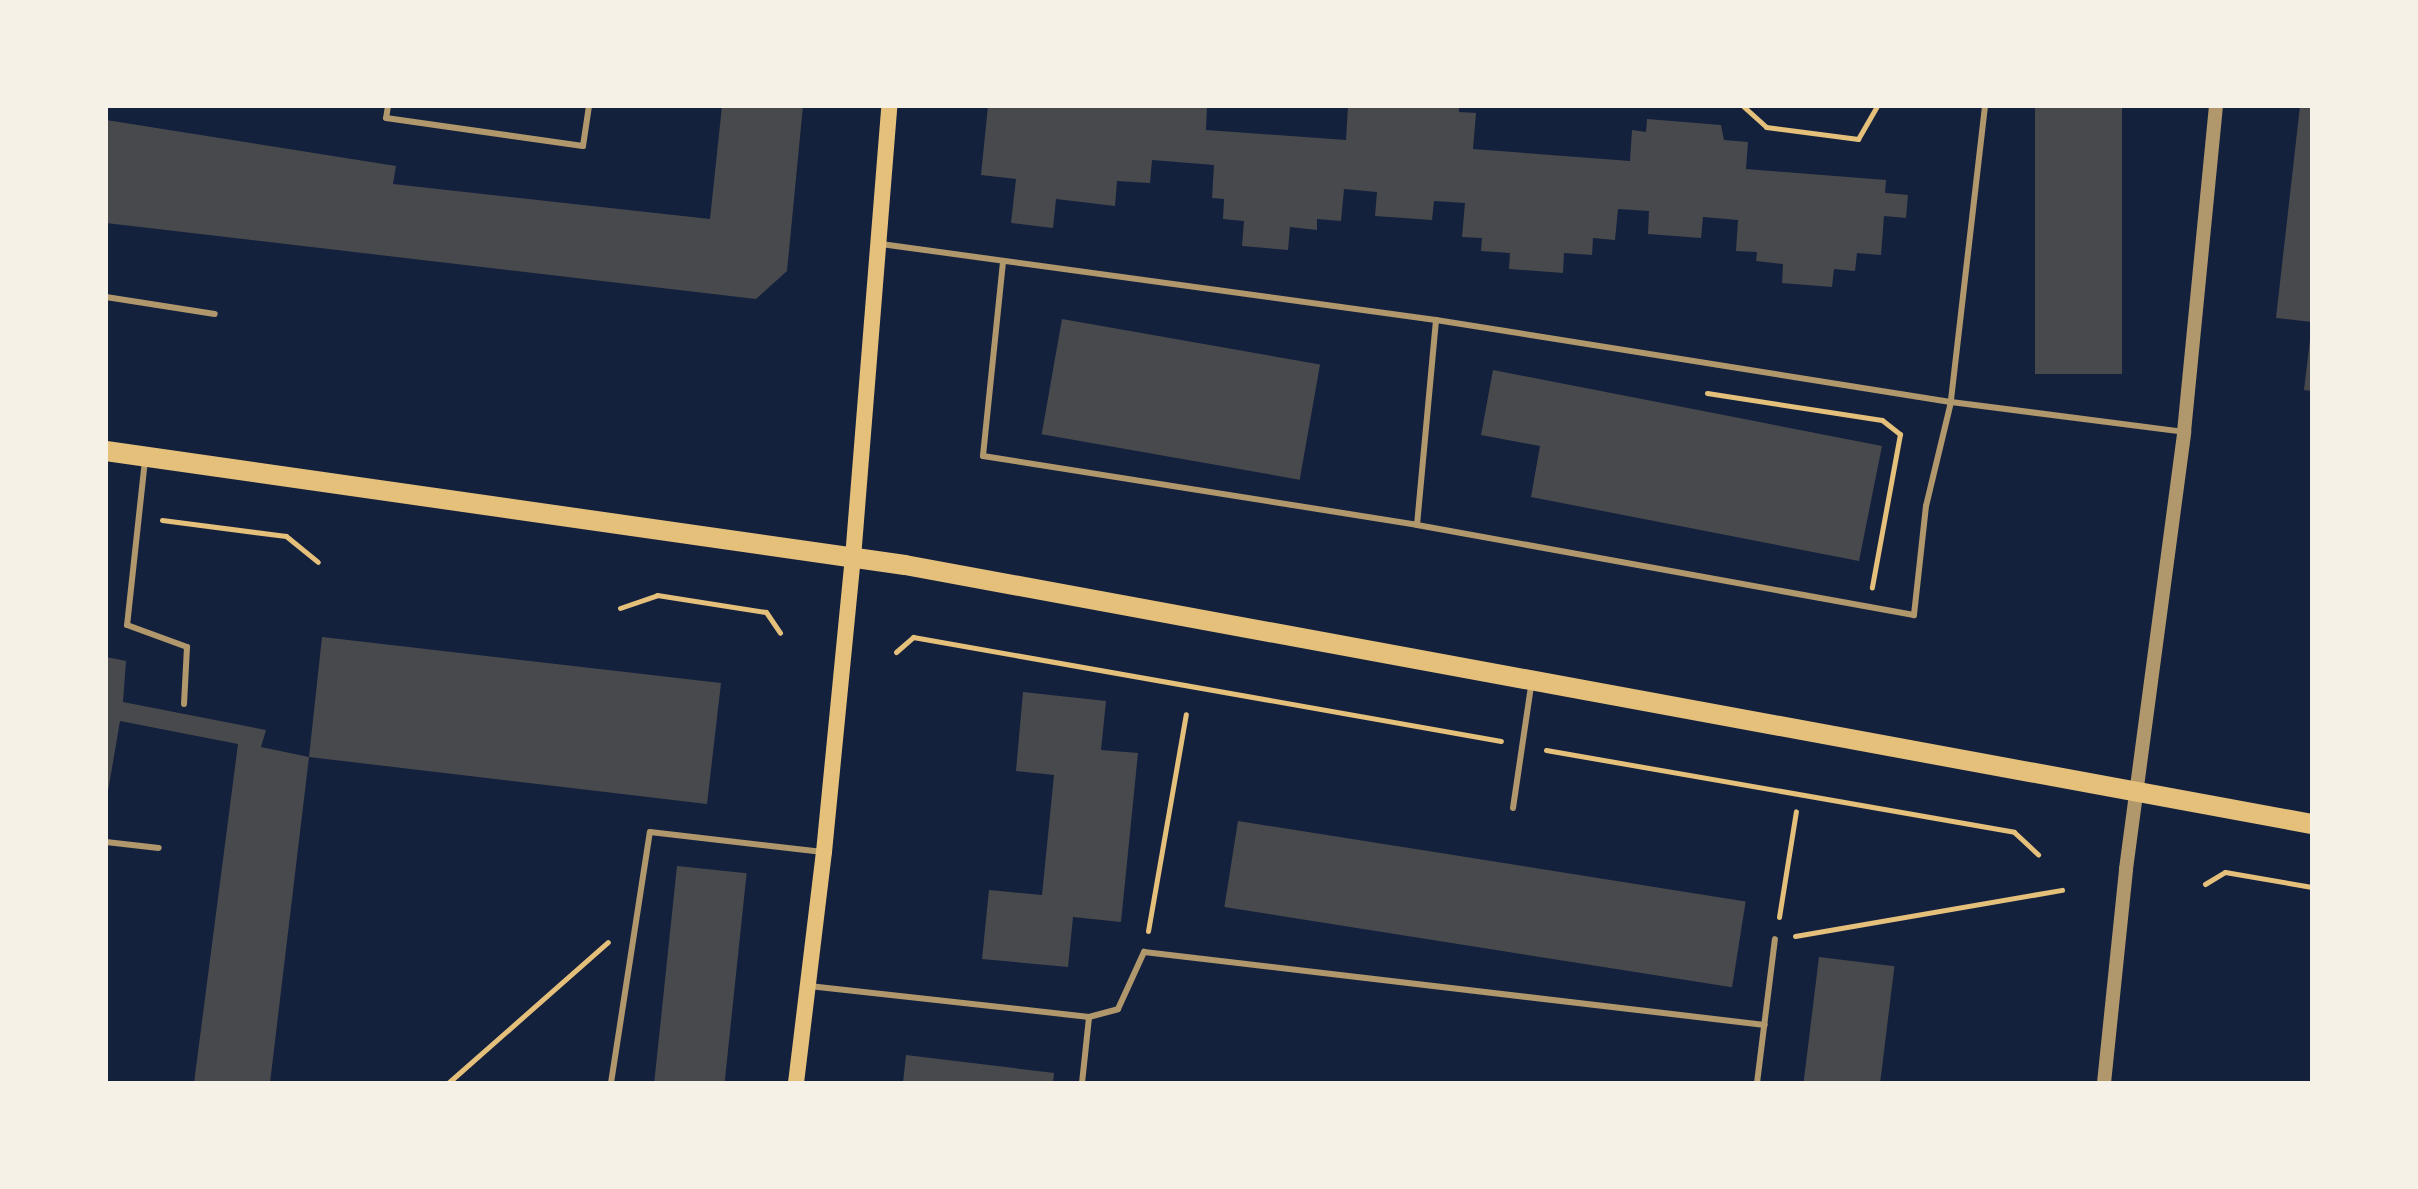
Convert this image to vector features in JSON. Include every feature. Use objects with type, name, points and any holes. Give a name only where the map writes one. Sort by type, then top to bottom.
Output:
[{"type":"main road","points":[[796,1083],[824,852],[853,558],[889,106]]},
{"type":"main road","points":[[106,451],[853,558],[2312,824]]},
{"type":"street","points":[[2104,1083],[2136,794],[2184,432],[2216,106]]},
{"type":"lane","points":[[388,106],[386,118],[583,146],[589,106]]},
{"type":"lane","points":[[1003,262],[983,456],[1417,525],[1914,615],[1926,506],[1951,402],[1985,106]]},
{"type":"lane","points":[[876,243],[1436,320],[1951,402],[2184,432]]},
{"type":"lane","points":[[106,297],[215,314]]},
{"type":"lane","points":[[1417,525],[1436,320]]},
{"type":"lane","points":[[145,456],[127,625],[187,647],[184,704]]},
{"type":"lane","points":[[1513,808],[1532,682]]},
{"type":"lane","points":[[611,1083],[650,832],[824,852]]},
{"type":"lane","points":[[106,842],[159,848]]},
{"type":"lane","points":[[1757,1083],[1775,939]]},
{"type":"lane","points":[[809,986],[1089,1017],[1118,1009],[1144,952],[1765,1025]]},
{"type":"lane","points":[[1082,1083],[1089,1017]]},
{"type":"path","points":[[1743,106],[1766,127],[1858,139],[1877,106]]},
{"type":"path","points":[[1707,393],[1882,420],[1900,434],[1875,580],[1865,606]]},
{"type":"path","points":[[137,517],[286,536],[318,562]]},
{"type":"path","points":[[620,608],[657,595],[766,612],[780,633]]},
{"type":"path","points":[[896,652],[913,637],[2014,832],[2038,854]]},
{"type":"path","points":[[1144,952],[1186,714]]},
{"type":"path","points":[[1796,811],[1775,939],[2062,890]]},
{"type":"path","points":[[2205,884],[2225,872],[2312,887]]},
{"type":"path","points":[[448,1083],[639,915]]},
{"type":"building","points":[[722,106],[803,106],[787,271],[756,299],[106,223],[106,120],[396,166],[393,184],[710,219]]},
{"type":"building","points":[[988,106],[1207,106],[1206,130],[1346,140],[1348,106],[1459,106],[1459,112],[1476,113],[1473,149],[1630,161],[1632,130],[1646,132],[1647,119],[1721,125],[1724,140],[1748,142],[1746,169],[1886,180],[1885,193],[1908,195],[1906,218],[1884,216],[1881,255],[1857,253],[1855,271],[1834,269],[1832,287],[1782,283],[1783,264],[1756,261],[1757,252],[1736,251],[1738,220],[1703,217],[1701,238],[1648,234],[1649,211],[1618,209],[1615,240],[1593,238],[1592,255],[1564,253],[1563,273],[1509,269],[1510,253],[1481,251],[1482,238],[1462,237],[1465,203],[1434,201],[1432,220],[1375,216],[1377,192],[1344,189],[1341,221],[1317,219],[1317,230],[1290,227],[1288,250],[1242,246],[1244,221],[1223,219],[1224,199],[1212,198],[1214,165],[1152,160],[1150,183],[1117,181],[1115,206],[1056,199],[1053,228],[1011,223],[1016,179],[981,175]]},
{"type":"building","points":[[2035,106],[2122,106],[2122,374],[2035,374]]},
{"type":"building","points":[[2300,106],[2312,106],[2312,322],[2276,318]]},
{"type":"building","points":[[1062,319],[1320,364],[1300,480],[1042,434]]},
{"type":"building","points":[[2312,340],[2312,391],[2304,390]]},
{"type":"building","points":[[1493,370],[1882,446],[1859,561],[1531,497],[1540,446],[1481,435]]},
{"type":"building","points":[[322,637],[721,683],[707,804],[309,757]]},
{"type":"building","points":[[106,657],[126,661],[123,702],[266,730],[261,747],[309,757],[270,1083],[194,1083],[238,744],[120,721],[106,803]]},
{"type":"building","points":[[1023,692],[1106,701],[1101,750],[1138,753],[1121,922],[1073,917],[1068,967],[982,959],[989,890],[1042,895],[1054,775],[1016,771]]},
{"type":"building","points":[[1238,821],[1746,901],[1732,987],[1224,907]]},
{"type":"building","points":[[677,866],[747,873],[725,1083],[654,1083]]},
{"type":"building","points":[[1819,957],[1894,966],[1880,1083],[1804,1083]]},
{"type":"building","points":[[906,1055],[1054,1073],[1053,1083],[903,1083]]}]
